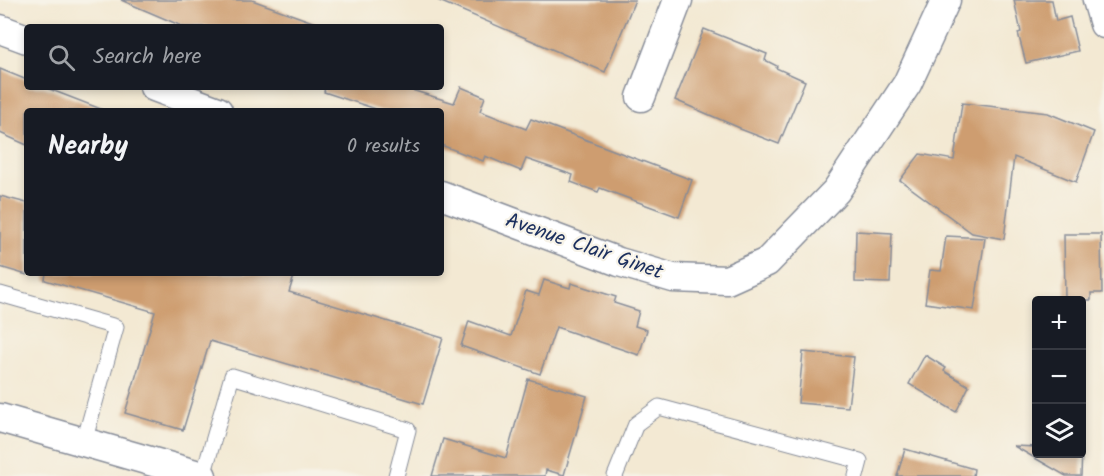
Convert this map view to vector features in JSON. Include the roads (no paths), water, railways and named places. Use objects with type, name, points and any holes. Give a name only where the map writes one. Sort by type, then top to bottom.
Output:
[{"type":"street","points":[[641,97],[678,0]]},
{"type":"street","name":"Avenue Clair Ginet","points":[[444,196],[619,262],[673,278],[727,280],[767,262],[836,191],[908,84],[946,0]]},
{"type":"street","points":[[1096,0],[1104,24]]},
{"type":"street","points":[[0,29],[24,38]]},
{"type":"street","points":[[162,90],[210,108]]},
{"type":"street","points":[[0,418],[202,476]]},
{"type":"lane","points":[[0,294],[116,327],[84,442]]},
{"type":"lane","points":[[202,476],[232,376],[408,430],[396,476]]},
{"type":"lane","points":[[615,476],[636,424],[659,407],[860,461],[856,476]]}]
